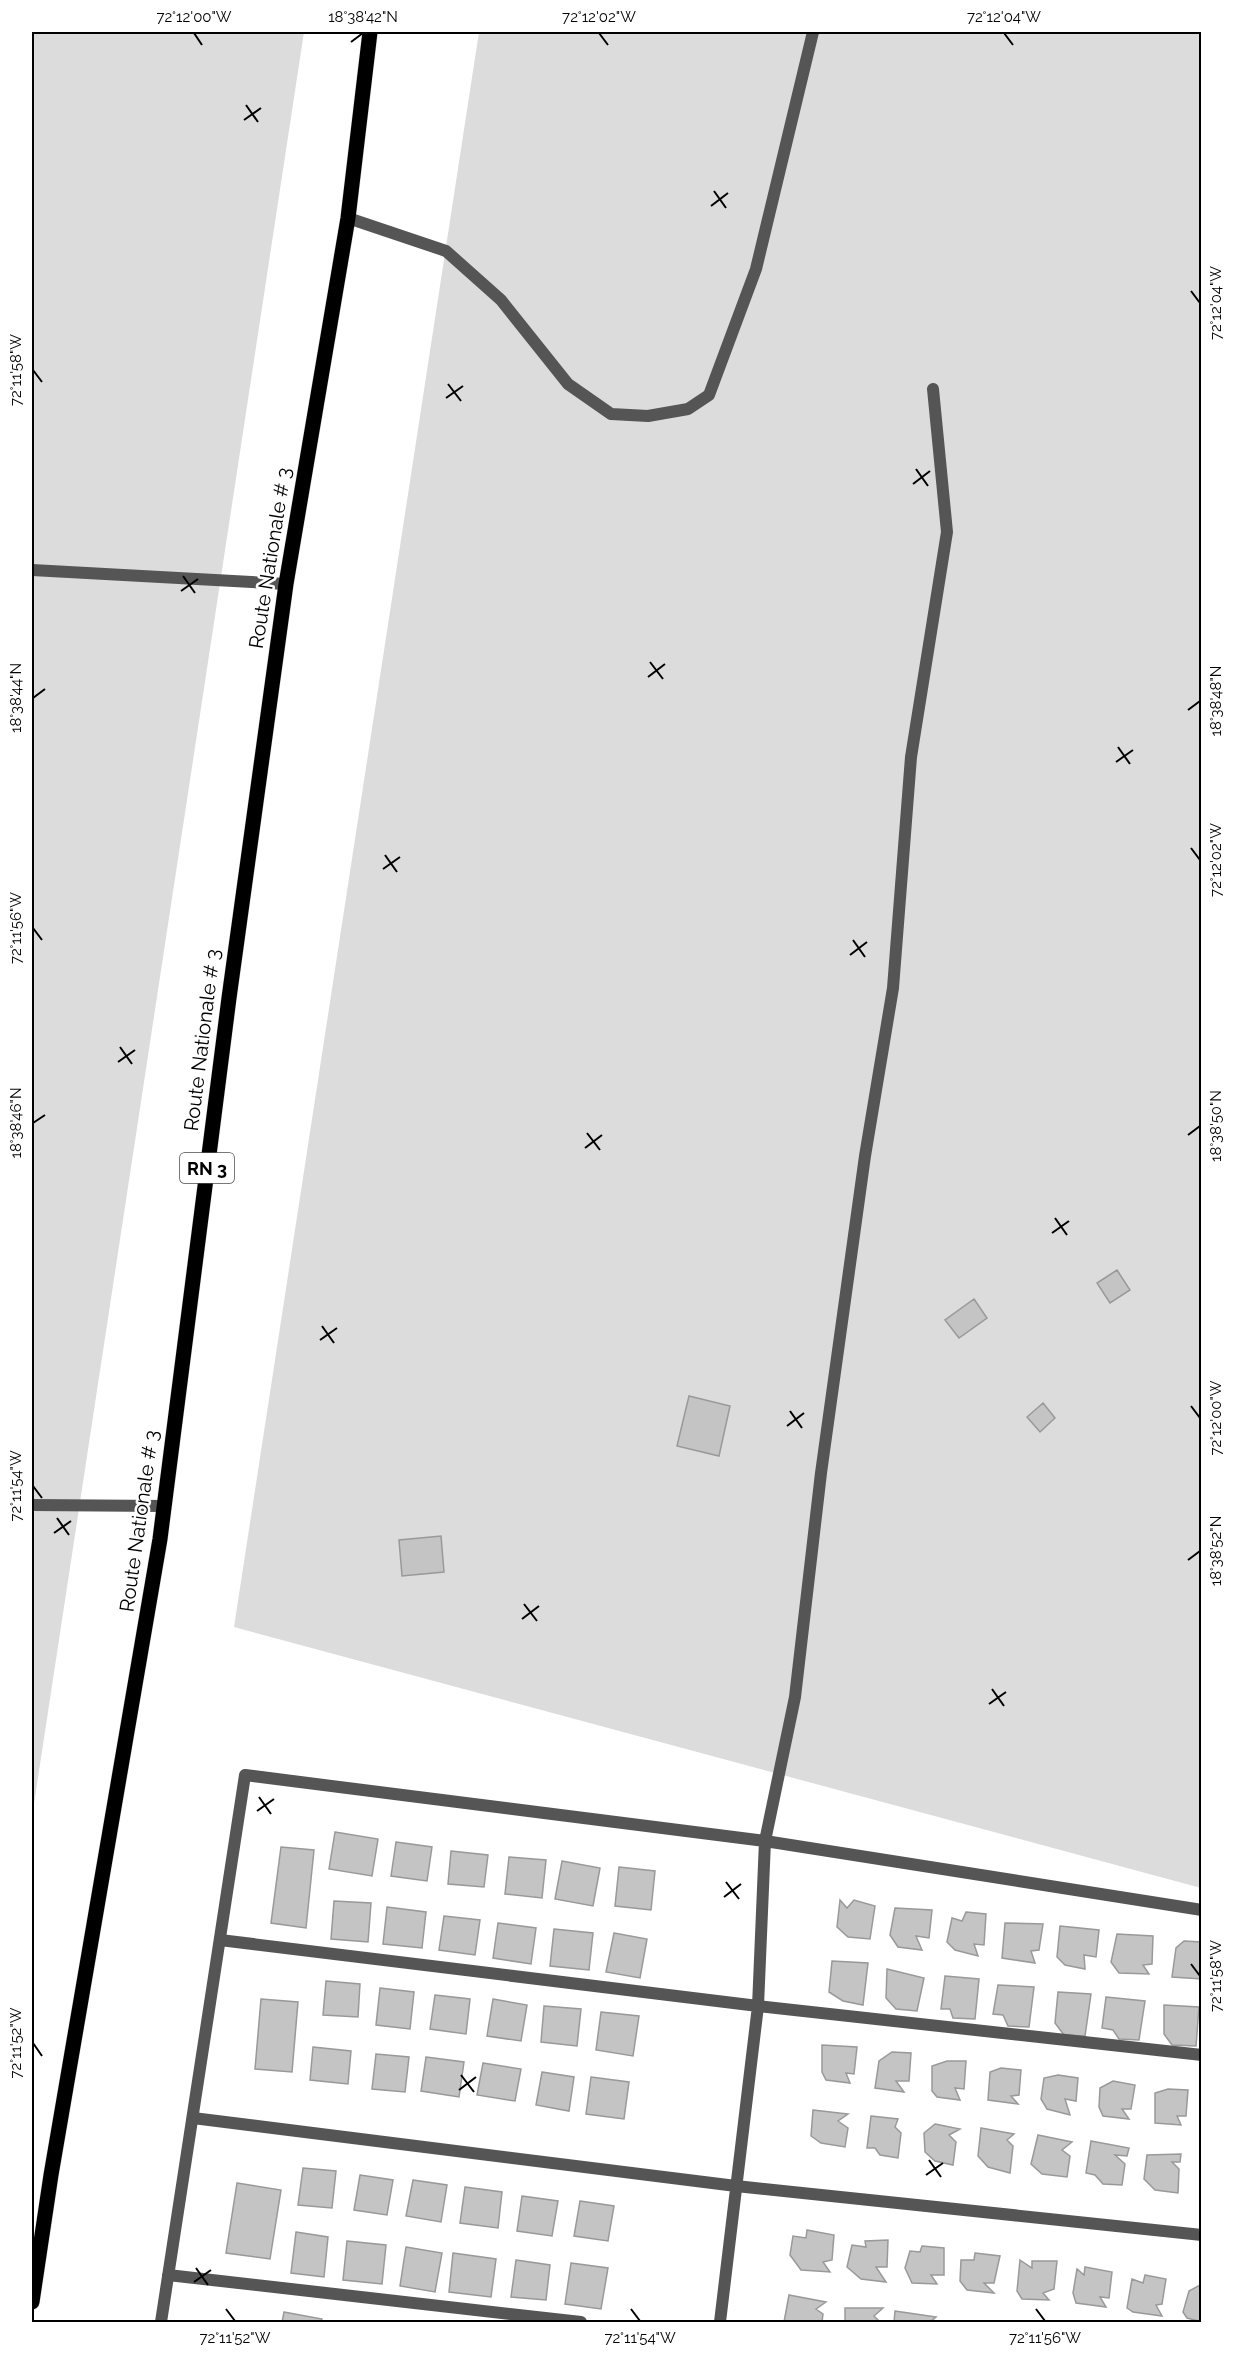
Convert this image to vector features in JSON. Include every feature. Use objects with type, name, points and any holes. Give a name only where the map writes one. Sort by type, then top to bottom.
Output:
[{"type":"main road","name":"Route Nationale # 3","points":[[32,2302],[164,1506],[229,998],[286,584],[348,218],[370,32]]},
{"type":"street","points":[[348,218],[446,251],[501,300],[568,384],[611,414],[648,416],[688,409],[709,394],[756,269],[813,32]]},
{"type":"street","points":[[720,2322],[758,2006],[765,1840],[795,1697],[821,1473],[865,1156],[893,988],[911,757],[947,532],[933,389]]},
{"type":"street","points":[[32,570],[286,584]]},
{"type":"street","points":[[32,1505],[164,1506]]},
{"type":"street","points":[[161,2322],[245,1775],[765,1840],[1202,1910]]},
{"type":"street","points":[[220,1940],[758,2006],[1202,2055]]},
{"type":"street","points":[[193,2118],[736,2186],[1202,2235]]},
{"type":"street","points":[[168,2275],[581,2322]]},
{"type":"shaded area","points":[[32,32],[304,32],[32,1817]]},
{"type":"shaded area","points":[[479,32],[1201,32],[1201,1888],[234,1627]]},
{"type":"building","points":[[1117,1270],[1130,1290],[1110,1303],[1097,1283]]},
{"type":"building","points":[[974,1299],[987,1318],[959,1338],[945,1320]]},
{"type":"building","points":[[689,1396],[730,1406],[719,1456],[677,1446]]},
{"type":"building","points":[[1043,1403],[1055,1418],[1040,1432],[1027,1417]]},
{"type":"building","points":[[441,1536],[444,1572],[402,1576],[399,1540]]},
{"type":"building","points":[[335,1832],[378,1839],[372,1876],[329,1869]]},
{"type":"building","points":[[396,1842],[432,1847],[427,1881],[391,1876]]},
{"type":"building","points":[[281,1847],[314,1850],[306,1928],[271,1923]]},
{"type":"building","points":[[451,1851],[488,1855],[484,1887],[448,1884]]},
{"type":"building","points":[[509,1857],[546,1860],[542,1898],[505,1894]]},
{"type":"building","points":[[562,1861],[600,1868],[593,1906],[555,1899]]},
{"type":"building","points":[[619,1867],[655,1871],[651,1910],[615,1906]]},
{"type":"building","points":[[840,1900],[847,1908],[854,1900],[875,1906],[870,1939],[848,1937],[837,1927]]},
{"type":"building","points":[[334,1901],[371,1903],[368,1942],[331,1939]]},
{"type":"building","points":[[387,1907],[426,1912],[422,1948],[383,1944]]},
{"type":"building","points":[[895,1908],[932,1910],[929,1938],[916,1936],[922,1950],[898,1947],[890,1935]]},
{"type":"building","points":[[966,1912],[986,1914],[984,1945],[974,1944],[978,1956],[955,1950],[947,1942],[952,1918],[962,1921]]},
{"type":"building","points":[[444,1916],[480,1920],[475,1955],[439,1950]]},
{"type":"building","points":[[498,1923],[536,1928],[531,1964],[493,1958]]},
{"type":"building","points":[[1005,1923],[1043,1924],[1039,1950],[1031,1951],[1035,1963],[1002,1958]]},
{"type":"building","points":[[1060,1926],[1099,1930],[1096,1957],[1084,1955],[1085,1969],[1065,1965],[1057,1957]]},
{"type":"building","points":[[554,1929],[593,1933],[589,1970],[550,1966]]},
{"type":"building","points":[[614,1933],[647,1939],[640,1978],[606,1972]]},
{"type":"building","points":[[1117,1934],[1153,1936],[1152,1964],[1143,1965],[1149,1974],[1119,1973],[1111,1962]]},
{"type":"building","points":[[1184,1941],[1202,1942],[1202,1979],[1172,1977],[1176,1948]]},
{"type":"building","points":[[832,1961],[868,1963],[863,2005],[843,2001],[829,1992]]},
{"type":"building","points":[[887,1969],[924,1978],[917,2011],[896,2009],[886,1998]]},
{"type":"building","points":[[945,1976],[979,1979],[975,2019],[953,2018],[950,2009],[941,2009]]},
{"type":"building","points":[[326,1981],[360,1984],[358,2017],[323,2015]]},
{"type":"building","points":[[998,1985],[1034,1987],[1029,2027],[1008,2026],[1003,2015],[993,2014]]},
{"type":"building","points":[[380,1988],[414,1992],[410,2029],[376,2025]]},
{"type":"building","points":[[1058,1992],[1091,1994],[1085,2036],[1064,2035],[1055,2023]]},
{"type":"building","points":[[435,1995],[470,1999],[466,2034],[430,2029]]},
{"type":"building","points":[[1106,1997],[1145,2001],[1139,2040],[1119,2039],[1113,2030],[1102,2028]]},
{"type":"building","points":[[261,1999],[298,2002],[292,2072],[255,2069]]},
{"type":"building","points":[[493,1999],[527,2005],[521,2041],[487,2036]]},
{"type":"building","points":[[1164,2005],[1199,2007],[1196,2046],[1172,2045],[1164,2034]]},
{"type":"building","points":[[544,2006],[581,2009],[577,2046],[541,2042]]},
{"type":"building","points":[[601,2012],[639,2016],[633,2056],[596,2050]]},
{"type":"building","points":[[822,2045],[857,2047],[854,2074],[846,2073],[850,2083],[826,2080],[822,2072]]},
{"type":"building","points":[[313,2047],[351,2051],[348,2084],[310,2080]]},
{"type":"building","points":[[892,2052],[911,2053],[909,2081],[896,2081],[904,2092],[875,2088],[879,2061]]},
{"type":"building","points":[[376,2054],[409,2057],[405,2092],[372,2089]]},
{"type":"building","points":[[426,2057],[464,2062],[459,2097],[421,2091]]},
{"type":"building","points":[[947,2061],[966,2061],[964,2089],[955,2088],[960,2100],[937,2097],[932,2091],[932,2066]]},
{"type":"building","points":[[483,2063],[521,2069],[515,2101],[477,2095]]},
{"type":"building","points":[[1001,2068],[1021,2070],[1019,2095],[1011,2096],[1018,2104],[988,2100],[990,2072]]},
{"type":"building","points":[[542,2072],[574,2077],[569,2111],[536,2105]]},
{"type":"building","points":[[1058,2075],[1078,2078],[1076,2101],[1065,2099],[1070,2115],[1047,2109],[1041,2099],[1044,2078]]},
{"type":"building","points":[[591,2077],[629,2082],[624,2119],[586,2114]]},
{"type":"building","points":[[1113,2081],[1135,2085],[1131,2109],[1122,2109],[1129,2119],[1103,2116],[1099,2107],[1100,2088]]},
{"type":"building","points":[[1168,2089],[1188,2090],[1186,2116],[1177,2116],[1181,2125],[1155,2123],[1155,2093]]},
{"type":"building","points":[[813,2110],[848,2114],[838,2121],[848,2128],[845,2147],[821,2143],[811,2136]]},
{"type":"building","points":[[871,2116],[898,2119],[895,2127],[901,2133],[898,2158],[880,2155],[875,2148],[867,2148]]},
{"type":"building","points":[[935,2124],[960,2129],[949,2135],[956,2142],[953,2165],[935,2161],[925,2152],[924,2133]]},
{"type":"building","points":[[981,2128],[1014,2134],[1007,2140],[1013,2146],[1010,2173],[988,2167],[978,2156]]},
{"type":"building","points":[[1038,2135],[1072,2142],[1062,2150],[1070,2156],[1067,2177],[1042,2174],[1031,2164]]},
{"type":"building","points":[[1091,2141],[1129,2148],[1127,2156],[1115,2155],[1125,2164],[1122,2185],[1103,2184],[1095,2175],[1086,2173]]},
{"type":"building","points":[[1181,2154],[1180,2162],[1172,2162],[1179,2169],[1178,2193],[1155,2190],[1144,2179],[1147,2155]]},
{"type":"building","points":[[303,2168],[336,2171],[332,2208],[298,2205]]},
{"type":"building","points":[[360,2175],[393,2180],[387,2215],[354,2210]]},
{"type":"building","points":[[413,2180],[447,2185],[441,2222],[406,2216]]},
{"type":"building","points":[[237,2183],[281,2190],[270,2259],[226,2253]]},
{"type":"building","points":[[465,2187],[502,2192],[498,2228],[460,2223]]},
{"type":"building","points":[[522,2196],[558,2201],[552,2236],[517,2231]]},
{"type":"building","points":[[580,2201],[614,2206],[608,2241],[574,2236]]},
{"type":"building","points":[[807,2230],[834,2235],[832,2260],[823,2262],[830,2272],[801,2270],[790,2255],[793,2236],[806,2238]]},
{"type":"building","points":[[296,2232],[328,2237],[324,2277],[291,2273]]},
{"type":"building","points":[[888,2240],[887,2267],[876,2267],[886,2282],[861,2279],[847,2267],[852,2245],[866,2247],[865,2241]]},
{"type":"building","points":[[347,2241],[386,2245],[382,2284],[343,2280]]},
{"type":"building","points":[[922,2246],[944,2248],[944,2275],[931,2275],[937,2284],[912,2283],[905,2268],[910,2251],[920,2252]]},
{"type":"building","points":[[406,2247],[442,2253],[435,2292],[400,2286]]},
{"type":"building","points":[[453,2253],[496,2259],[491,2297],[449,2292]]},
{"type":"building","points":[[975,2253],[1000,2256],[994,2283],[984,2283],[994,2293],[967,2290],[960,2281],[961,2260],[974,2260]]},
{"type":"building","points":[[516,2260],[550,2265],[546,2300],[511,2297]]},
{"type":"building","points":[[1020,2260],[1032,2268],[1032,2261],[1057,2261],[1054,2289],[1043,2293],[1049,2300],[1022,2299],[1017,2291]]},
{"type":"building","points":[[571,2263],[608,2268],[601,2309],[565,2304]]},
{"type":"building","points":[[1085,2267],[1112,2272],[1109,2298],[1100,2297],[1106,2307],[1076,2303],[1073,2293],[1077,2269],[1084,2275]]},
{"type":"building","points":[[1145,2275],[1166,2279],[1162,2304],[1156,2305],[1162,2316],[1133,2312],[1127,2308],[1132,2279],[1143,2283]]},
{"type":"building","points":[[1202,2284],[1202,2322],[1187,2318],[1183,2312],[1189,2291]]},
{"type":"building","points":[[789,2295],[826,2302],[816,2309],[823,2314],[822,2322],[784,2322]]},
{"type":"building","points":[[845,2308],[883,2308],[874,2316],[880,2322],[845,2322]]},
{"type":"building","points":[[895,2311],[936,2317],[930,2322],[894,2322]]},
{"type":"building","points":[[284,2312],[322,2319],[321,2322],[282,2322]]}]
